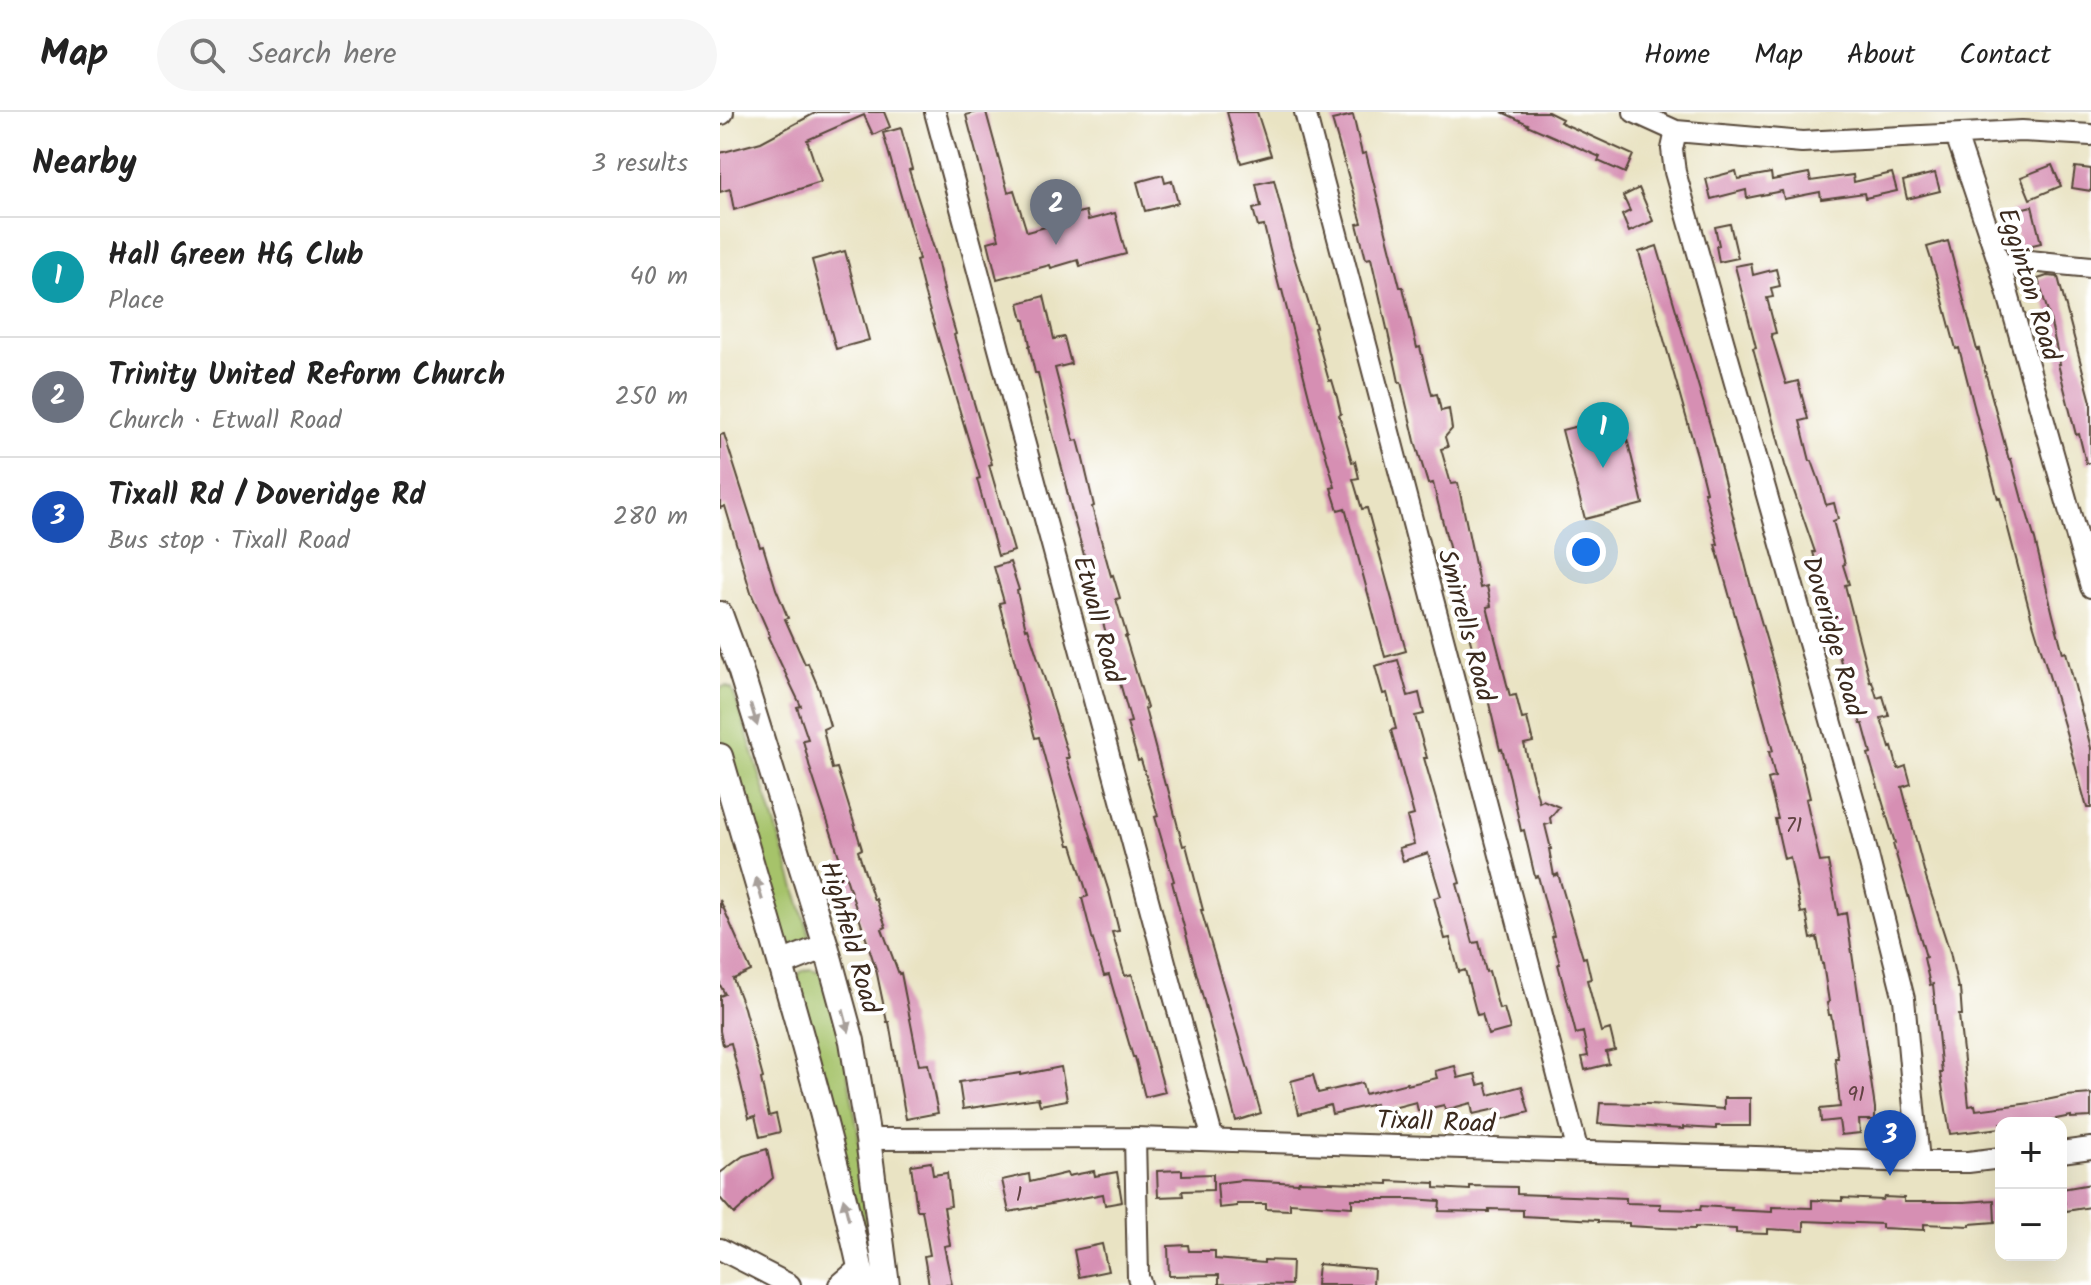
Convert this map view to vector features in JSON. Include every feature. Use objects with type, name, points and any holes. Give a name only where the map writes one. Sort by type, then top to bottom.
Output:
[{"type":"street","name":"Etwall Road","points":[[935,112],[1213,1140]]},
{"type":"street","name":"Smirrells Road","points":[[1305,112],[1578,1152]]},
{"type":"street","points":[[1634,112],[1676,131],[1802,142],[2022,131],[2091,135]]},
{"type":"street","name":"Doveridge Road","points":[[1676,131],[1672,149],[1675,172],[1856,808],[1904,999],[1919,1162]]},
{"type":"street","name":"Egginton Road","points":[[1956,135],[2000,266],[2091,587]]},
{"type":"street","points":[[2000,266],[2029,261],[2091,267]]},
{"type":"street","name":"Highfield Road","points":[[720,614],[730,673],[826,946],[852,1041],[887,1285]]},
{"type":"street","points":[[720,756],[831,1147],[862,1276],[839,1285]]},
{"type":"street","points":[[781,964],[826,946]]},
{"type":"street","name":"Tixall Road","points":[[868,1139],[1135,1138],[1919,1162],[1995,1159]]},
{"type":"street","points":[[1135,1138],[1138,1277],[1141,1285]]},
{"type":"street","points":[[2067,1151],[2091,1148]]},
{"type":"street","points":[[720,1249],[790,1285]]},
{"type":"green space","points":[[725,686],[732,689],[740,711],[809,933],[808,941],[792,947],[784,941],[720,734],[720,688]]},
{"type":"green space","points":[[810,969],[821,974],[841,1038],[858,1131],[868,1235],[862,1240],[798,977],[800,972]]},
{"type":"building","points":[[817,112],[884,112],[890,127],[873,135],[864,115],[807,140],[821,182],[734,210],[730,189],[720,192],[720,153],[761,142]]},
{"type":"building","points":[[986,112],[1008,192],[1014,190],[1027,232],[1067,221],[1066,216],[1086,211],[1088,220],[1115,213],[1126,254],[1080,266],[1078,260],[1051,268],[1050,265],[997,279],[988,242],[999,239],[966,115]]},
{"type":"building","points":[[1227,112],[1257,112],[1271,155],[1241,163]]},
{"type":"building","points":[[1502,112],[1548,112],[1562,119],[1560,122],[1633,155],[1625,173],[1598,161],[1600,157]]},
{"type":"building","points":[[1353,115],[1432,395],[1437,394],[1441,411],[1449,409],[1452,429],[1445,437],[1448,447],[1441,449],[1451,484],[1458,483],[1480,588],[1487,586],[1491,606],[1487,607],[1510,696],[1516,695],[1522,719],[1527,718],[1533,742],[1524,744],[1539,802],[1543,800],[1559,807],[1550,818],[1551,823],[1545,825],[1554,876],[1558,874],[1583,958],[1586,957],[1591,979],[1587,980],[1601,1032],[1610,1029],[1615,1050],[1606,1052],[1609,1064],[1585,1070],[1582,1057],[1588,1056],[1583,1032],[1576,1034],[1538,876],[1535,877],[1524,830],[1521,831],[1510,778],[1451,568],[1454,567],[1433,483],[1428,484],[1399,382],[1371,258],[1366,259],[1357,224],[1362,223],[1332,120]]},
{"type":"building","points":[[901,128],[912,169],[909,170],[936,255],[954,335],[1014,551],[998,556],[977,479],[980,478],[925,295],[916,260],[919,259],[883,133]]},
{"type":"building","points":[[2052,165],[2061,186],[2030,199],[2021,177]]},
{"type":"building","points":[[2075,167],[2091,169],[2091,191],[2072,188]]},
{"type":"building","points":[[1736,171],[1738,179],[1771,173],[1772,180],[1809,173],[1811,181],[1853,175],[1854,182],[1892,173],[1897,191],[1865,198],[1864,193],[1821,199],[1820,192],[1784,199],[1782,191],[1747,198],[1746,190],[1711,199],[1706,179]]},
{"type":"building","points":[[1935,173],[1940,191],[1907,199],[1903,181]]},
{"type":"building","points":[[1163,175],[1165,183],[1172,181],[1178,203],[1145,211],[1137,182]]},
{"type":"building","points":[[1274,180],[1329,381],[1332,380],[1337,397],[1352,462],[1355,461],[1359,478],[1353,479],[1362,509],[1367,508],[1406,651],[1385,657],[1345,508],[1338,510],[1331,488],[1335,487],[1264,226],[1258,227],[1253,209],[1261,207],[1256,184]]},
{"type":"building","points":[[1639,188],[1653,221],[1629,232],[1622,215],[1630,211],[1623,196]]},
{"type":"building","points":[[2032,206],[2041,243],[2020,248],[2011,211]]},
{"type":"building","points":[[1730,224],[1738,258],[1719,262],[1715,227]]},
{"type":"building","points":[[1948,241],[2009,460],[2035,540],[2091,748],[2091,808],[2087,808],[1998,499],[1959,348],[1956,349],[1927,247]]},
{"type":"building","points":[[1657,246],[1710,425],[1750,583],[1800,756],[1820,862],[1828,861],[1838,915],[1846,913],[1875,1108],[1875,1120],[1859,1120],[1860,1133],[1841,1135],[1839,1120],[1821,1122],[1820,1109],[1840,1107],[1835,1058],[1838,1058],[1823,964],[1817,937],[1811,939],[1806,912],[1801,913],[1790,857],[1784,859],[1768,779],[1775,777],[1769,752],[1773,751],[1715,544],[1718,544],[1697,455],[1639,252]]},
{"type":"building","points":[[845,251],[869,340],[836,349],[812,260]]},
{"type":"building","points":[[1751,263],[1753,275],[1776,269],[1780,286],[1771,288],[1773,297],[1767,298],[1776,333],[1771,334],[1786,384],[1798,381],[1808,419],[1800,421],[1826,505],[1834,503],[1838,519],[1833,521],[1849,584],[1845,585],[1870,682],[1877,698],[1883,696],[1889,716],[1881,718],[1890,748],[1898,769],[1906,766],[1911,784],[1902,787],[1960,988],[1962,1015],[1959,1015],[1969,1106],[1975,1105],[1976,1110],[2091,1094],[2091,1117],[1995,1117],[1995,1129],[1950,1134],[1940,1073],[1933,984],[1930,985],[1926,957],[1868,754],[1871,753],[1863,724],[1842,666],[1815,552],[1785,465],[1753,348],[1756,347],[1735,266]]},
{"type":"building","points":[[2058,277],[2091,402],[2091,463],[2086,463],[2079,434],[2076,435],[2038,279]]},
{"type":"building","points":[[1044,296],[1054,339],[1064,337],[1071,364],[1055,368],[1074,441],[1078,440],[1111,576],[1120,598],[1116,599],[1125,636],[1261,1113],[1236,1121],[1155,817],[1158,816],[1127,723],[1131,722],[1073,516],[1038,373],[1035,373],[1019,303]]},
{"type":"building","points":[[1611,418],[1614,432],[1625,430],[1643,504],[1585,519],[1562,430]]},
{"type":"building","points":[[724,434],[760,547],[763,546],[788,618],[785,619],[819,689],[830,726],[823,729],[832,769],[837,768],[862,849],[858,851],[886,927],[882,929],[901,973],[919,1065],[928,1064],[938,1113],[906,1119],[876,969],[810,768],[803,740],[808,739],[797,707],[801,706],[751,593],[725,506],[720,508],[720,435]]},
{"type":"building","points":[[1010,562],[1026,629],[1047,686],[1069,758],[1066,758],[1110,895],[1119,931],[1112,932],[1125,976],[1132,974],[1165,1092],[1145,1097],[1109,975],[1104,976],[1092,937],[1082,898],[1088,896],[1072,845],[1069,845],[1039,737],[1035,738],[999,603],[1004,602],[994,567]]},
{"type":"building","points":[[1398,660],[1408,696],[1419,693],[1424,714],[1415,716],[1460,883],[1457,884],[1473,943],[1479,942],[1499,1009],[1504,1008],[1510,1029],[1488,1035],[1482,1014],[1477,1015],[1465,970],[1459,972],[1450,938],[1445,939],[1434,898],[1441,896],[1428,853],[1403,861],[1399,848],[1414,844],[1407,817],[1414,815],[1391,730],[1396,729],[1387,693],[1383,694],[1375,666]]},
{"type":"building","points":[[720,900],[751,971],[733,979],[763,1078],[769,1116],[776,1114],[780,1132],[760,1137],[755,1116],[749,1118],[731,1043],[723,1045],[720,1031],[720,996],[725,994],[720,985]]},
{"type":"building","points":[[1455,1066],[1458,1078],[1475,1074],[1478,1085],[1486,1083],[1489,1095],[1522,1086],[1529,1112],[1499,1120],[1496,1109],[1473,1114],[1471,1103],[1445,1110],[1444,1105],[1418,1111],[1416,1102],[1377,1112],[1375,1104],[1332,1114],[1330,1105],[1299,1114],[1291,1081],[1313,1075],[1318,1093],[1362,1083],[1365,1094],[1437,1078],[1435,1071]]},
{"type":"building","points":[[1061,1067],[1067,1100],[1040,1105],[1038,1098],[963,1109],[959,1082]]},
{"type":"building","points":[[1724,1098],[1750,1098],[1750,1126],[1683,1129],[1598,1124],[1600,1103],[1724,1109]]},
{"type":"building","points":[[767,1149],[773,1178],[734,1214],[720,1198],[720,1173],[743,1156]]},
{"type":"building","points":[[931,1162],[933,1175],[947,1173],[951,1206],[944,1207],[950,1245],[944,1246],[952,1285],[929,1285],[924,1256],[930,1255],[922,1210],[917,1210],[911,1165]]},
{"type":"building","points":[[1182,1170],[1182,1175],[1213,1174],[1213,1190],[1182,1191],[1183,1196],[1158,1197],[1157,1171]]},
{"type":"building","points":[[1094,1171],[1095,1176],[1117,1172],[1122,1202],[1105,1205],[1103,1194],[1009,1212],[1002,1180],[1029,1174],[1030,1182],[1067,1173],[1068,1176]]},
{"type":"building","points":[[1242,1180],[1388,1184],[1388,1181],[1435,1183],[1435,1188],[1470,1190],[1470,1186],[1517,1187],[1517,1194],[1626,1198],[1626,1203],[1661,1204],[1660,1209],[1700,1210],[1701,1206],[1772,1212],[1772,1207],[1812,1208],[1812,1200],[1842,1201],[1842,1198],[1904,1198],[1904,1202],[1994,1200],[1995,1222],[1970,1226],[1924,1224],[1924,1230],[1882,1228],[1882,1224],[1804,1221],[1804,1231],[1768,1229],[1768,1234],[1736,1233],[1736,1229],[1629,1226],[1629,1223],[1598,1220],[1523,1216],[1523,1210],[1439,1211],[1440,1201],[1411,1199],[1352,1199],[1352,1207],[1290,1203],[1290,1210],[1266,1209],[1266,1204],[1237,1204],[1219,1208],[1217,1183]]},
{"type":"building","points":[[2091,1184],[2091,1207],[2067,1211],[2067,1188]]},
{"type":"building","points":[[1102,1244],[1108,1271],[1079,1277],[1074,1250]]},
{"type":"building","points":[[1188,1245],[1189,1251],[1215,1251],[1215,1259],[1264,1263],[1264,1260],[1292,1261],[1291,1285],[1219,1284],[1219,1275],[1169,1276],[1168,1246]]},
{"type":"building","points":[[1318,1264],[1374,1269],[1373,1285],[1316,1285]]},
{"type":"place","name":"Trinity United Reform Church","points":[[1056,245]]},
{"type":"place","name":"Hall Green HG Club","points":[[1603,468]]},
{"type":"place","name":"Tixall Rd / Doveridge Rd","points":[[1890,1176]]}]
